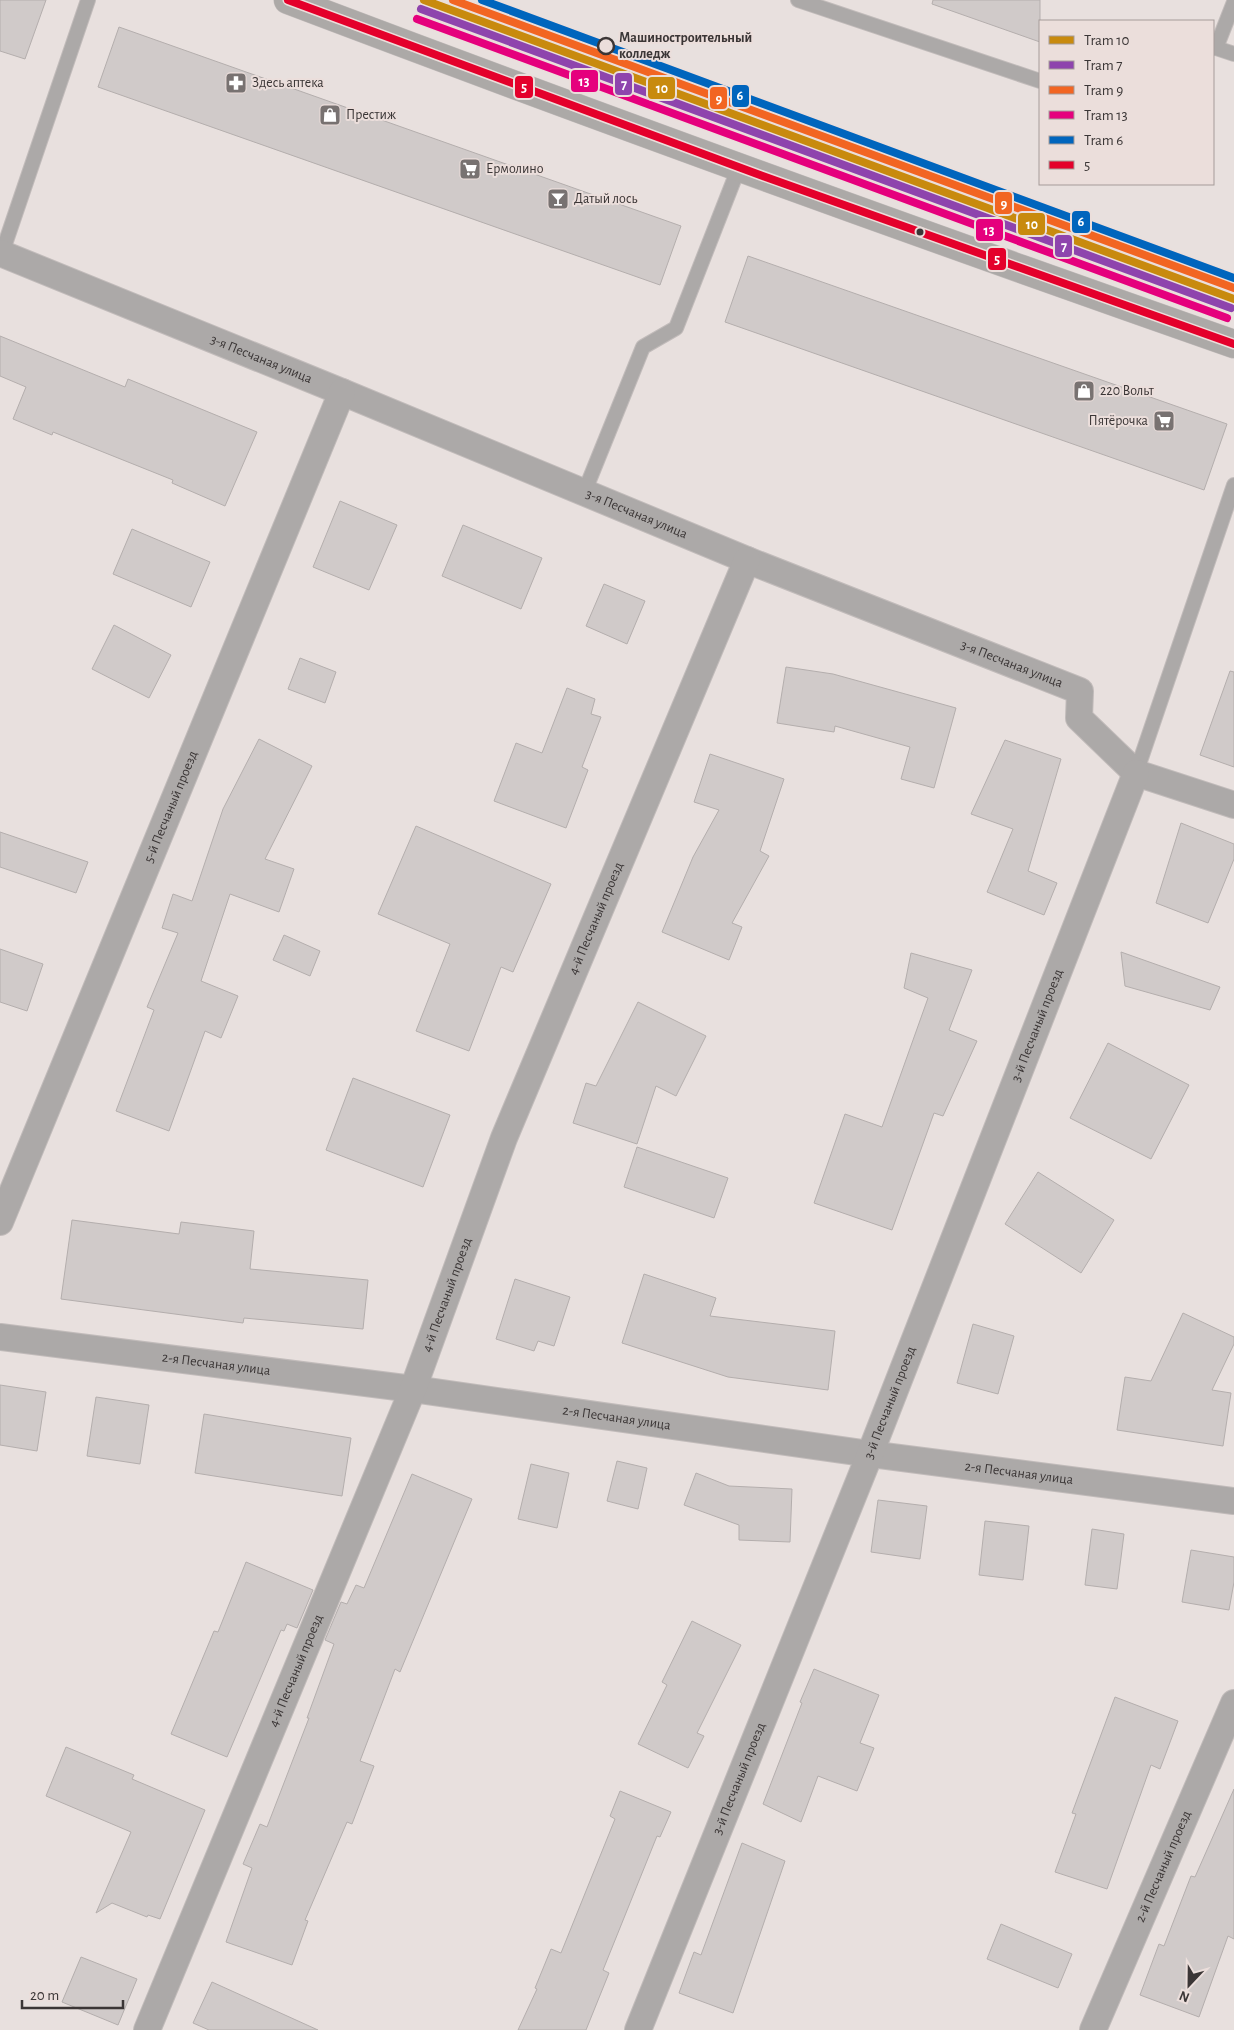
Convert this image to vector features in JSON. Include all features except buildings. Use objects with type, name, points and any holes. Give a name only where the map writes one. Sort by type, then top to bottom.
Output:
[{"type":"main road","points":[[288,0],[479,73],[1234,344]]},
{"type":"street","name":"3-я Песчаная улица","points":[[1,253],[746,560],[1080,691],[1079,718],[1136,773],[1234,805]]},
{"type":"street","name":"5-й Песчаный проезд","points":[[0,1222],[342,392]]},
{"type":"street","name":"4-й Песчаный проезд","points":[[147,2030],[413,1389],[504,1138],[746,560]]},
{"type":"street","name":"3-й Песчаный проезд","points":[[638,2030],[870,1454],[1136,773]]},
{"type":"street","name":"2-я Песчаная улица","points":[[0,1337],[413,1389],[870,1454],[1234,1501]]},
{"type":"street","name":"2-й Песчаный проезд","points":[[1093,2030],[1234,1703]]},
{"type":"lane","points":[[1,253],[88,0]]},
{"type":"lane","points":[[798,0],[1039,81]]},
{"type":"lane","points":[[1234,2],[1214,48],[1234,54]]},
{"type":"lane","points":[[584,493],[643,347],[676,328],[738,167]]},
{"type":"lane","points":[[1136,773],[1234,485]]},
{"type":"tram line","name":"10","points":[[424,0],[1234,299]]},
{"type":"tram line","name":"9","points":[[453,0],[1234,288]]},
{"type":"tram line","name":"6","points":[[482,0],[1234,278]]},
{"type":"tram line","name":"7","points":[[421,9],[1231,308]]},
{"type":"tram line","name":"13","points":[[417,19],[1227,318]]},
{"type":"transit line","name":"5","points":[[288,0],[760,175],[1234,344]]},
{"type":"place","name":"Машиностроительный колледж","points":[[606,46]]},
{"type":"place","name":"Здесь аптека","points":[[236,83]]},
{"type":"place","name":"Престиж","points":[[330,115]]},
{"type":"place","name":"Ермолино","points":[[470,169]]},
{"type":"place","name":"Датый лось","points":[[558,199]]},
{"type":"place","name":"220 Вольт","points":[[1084,391]]},
{"type":"place","name":"Пятёрочка","points":[[1164,421]]}]
